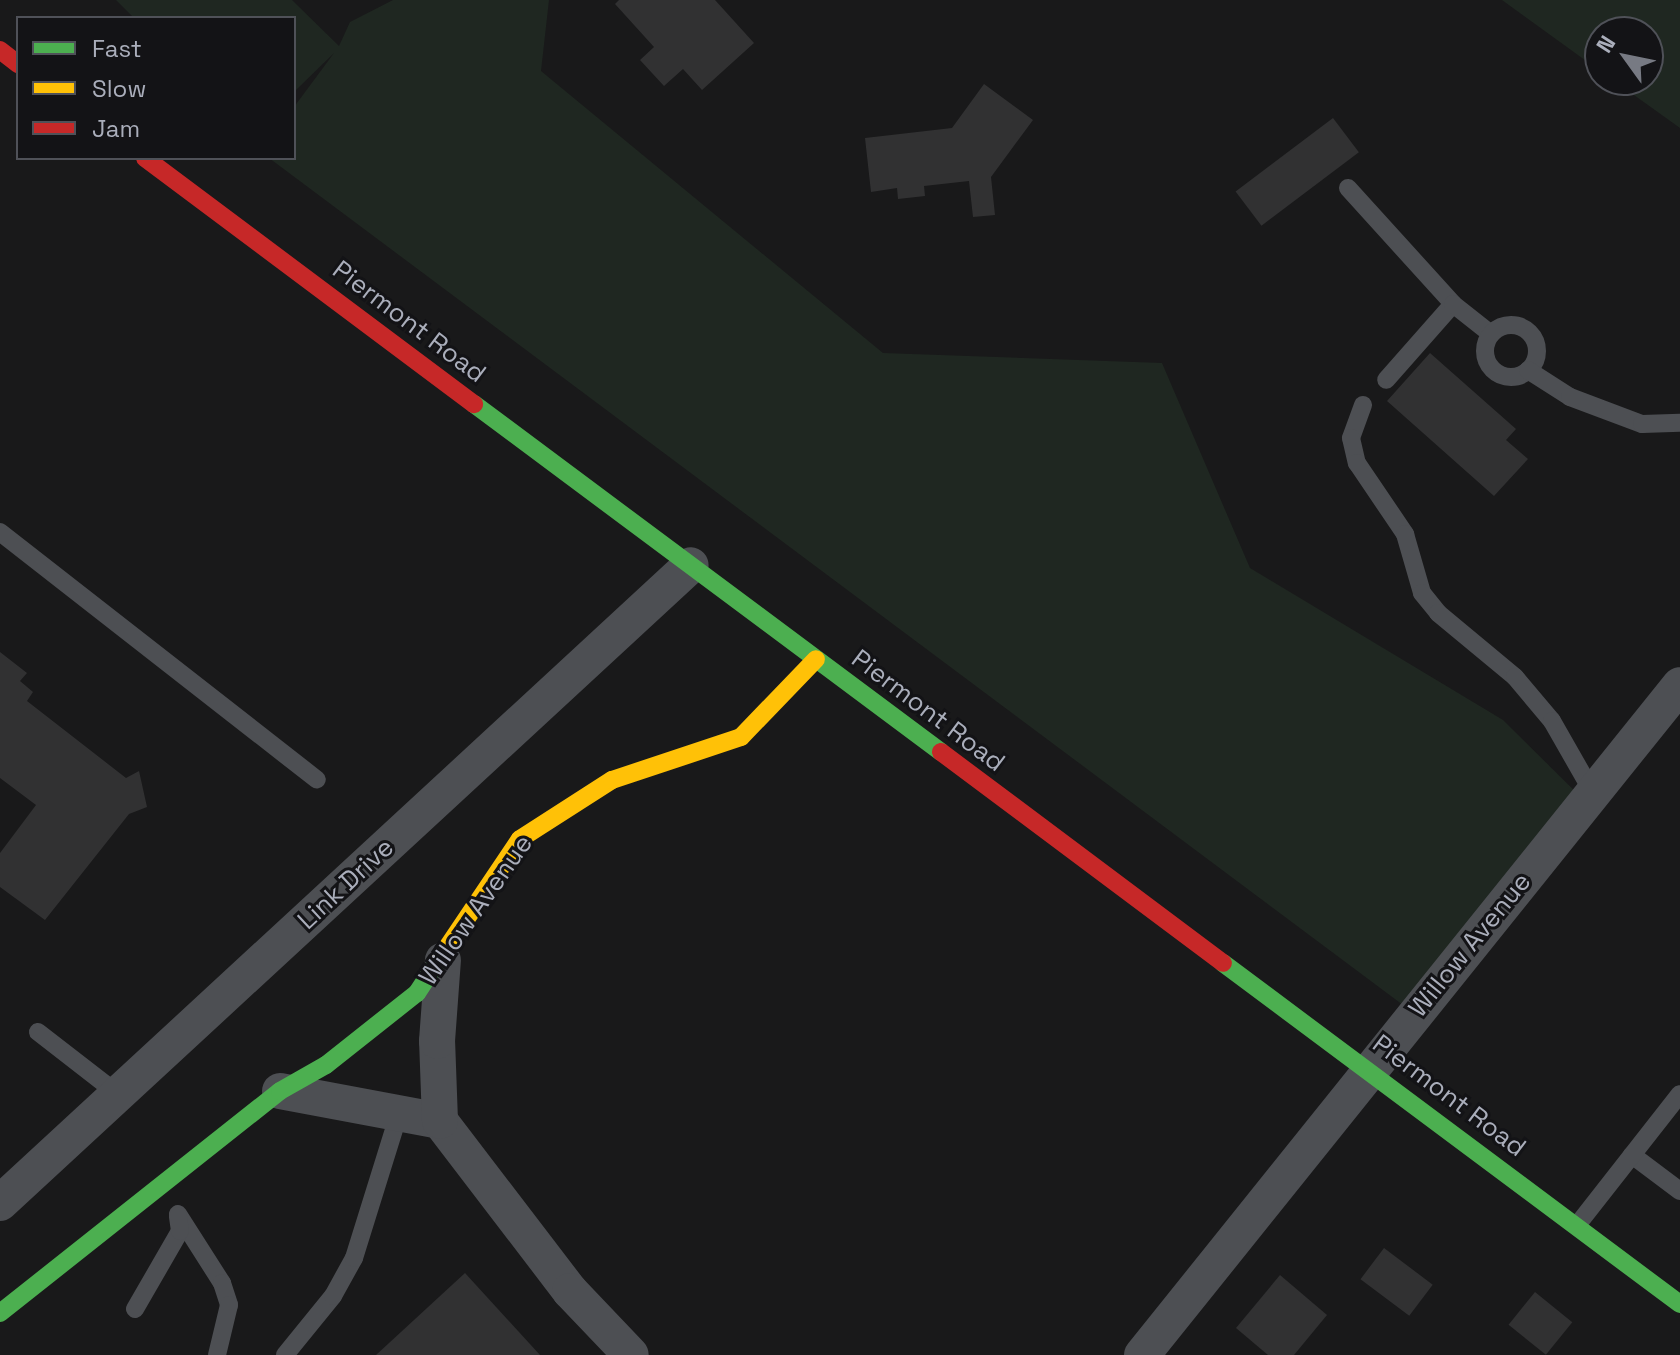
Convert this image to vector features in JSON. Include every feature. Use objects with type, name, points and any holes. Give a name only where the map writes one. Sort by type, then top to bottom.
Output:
[{"type":"main road","points":[[0,50],[16,62]]},
{"type":"main road","name":"Piermont Road","points":[[148,160],[1578,1224],[1680,1304]]},
{"type":"main road","name":"Willow Avenue","points":[[0,1313],[280,1091],[326,1065],[392,1015],[443,960],[520,839],[612,780],[741,737],[816,659]]},
{"type":"street","name":"Link Drive","points":[[0,1203],[691,565]]},
{"type":"street","name":"Willow Avenue","points":[[1142,1355],[1680,685]]},
{"type":"street","points":[[443,960],[437,1041],[440,1121],[570,1291],[631,1355]]},
{"type":"street","points":[[280,1091],[400,1110],[440,1121]]},
{"type":"lane","points":[[1348,188],[1453,304],[1491,334]]},
{"type":"lane","points":[[1386,380],[1453,304]]},
{"type":"lane","points":[[1505,325],[1528,331],[1537,354],[1528,370],[1512,377],[1495,372],[1484,349],[1491,334],[1505,325]]},
{"type":"lane","points":[[1528,370],[1570,397],[1642,424],[1680,423]]},
{"type":"lane","points":[[1363,405],[1351,438],[1357,463],[1405,534],[1422,593],[1438,613],[1515,677],[1552,721],[1593,793]]},
{"type":"lane","points":[[0,532],[317,780]]},
{"type":"lane","points":[[38,1032],[118,1094]]},
{"type":"lane","points":[[1578,1224],[1680,1094]]},
{"type":"lane","points":[[285,1355],[333,1296],[354,1258],[400,1110]]},
{"type":"lane","points":[[1632,1155],[1680,1191]]},
{"type":"lane","points":[[164,1185],[178,1214],[222,1283],[229,1305],[217,1355]]},
{"type":"lane","points":[[135,1309],[180,1231],[178,1214]]},
{"type":"shaded area","points":[[116,0],[292,0],[339,46],[350,22],[393,0],[549,0],[541,71],[883,353],[1162,363],[1250,568],[1503,720],[1594,810],[1415,1014],[272,160],[296,160],[296,104],[334,53],[296,90],[296,16],[132,16]]},
{"type":"shaded area","points":[[1502,0],[1680,0],[1680,128],[1635,96],[1664,96],[1664,16],[1584,16],[1584,59]]},
{"type":"building","points":[[619,0],[715,0],[754,43],[702,90],[683,69],[664,86],[640,60],[654,47],[615,4]]},
{"type":"building","points":[[984,84],[1033,120],[991,177],[995,215],[973,217],[969,181],[924,186],[925,196],[898,199],[897,188],[871,192],[865,138],[952,128]]},
{"type":"building","points":[[1333,118],[1359,152],[1261,226],[1236,191]]},
{"type":"building","points":[[1430,353],[1516,429],[1506,440],[1528,459],[1494,496],[1387,401]]},
{"type":"building","points":[[0,652],[27,673],[20,681],[33,692],[27,701],[126,778],[139,771],[147,807],[129,814],[45,920],[0,887],[0,853],[36,805],[0,778]]},
{"type":"building","points":[[1384,1248],[1433,1285],[1409,1316],[1361,1279]]},
{"type":"building","points":[[465,1273],[540,1355],[376,1355]]},
{"type":"building","points":[[1280,1275],[1327,1315],[1294,1355],[1268,1355],[1236,1328]]},
{"type":"building","points":[[1535,1292],[1572,1322],[1546,1355],[1509,1325]]},
{"type":"traffic: fast","points":[[474,404],[941,752]]},
{"type":"traffic: fast","points":[[0,1313],[280,1091],[326,1065],[417,993],[440,958]]},
{"type":"traffic: fast","points":[[1223,963],[1680,1304]]},
{"type":"traffic: slow","points":[[440,958],[520,839],[612,780],[741,737],[816,659]]},
{"type":"traffic: jam","points":[[0,50],[16,62]]},
{"type":"traffic: jam","points":[[148,160],[474,404]]},
{"type":"traffic: jam","points":[[941,752],[1223,963]]}]
